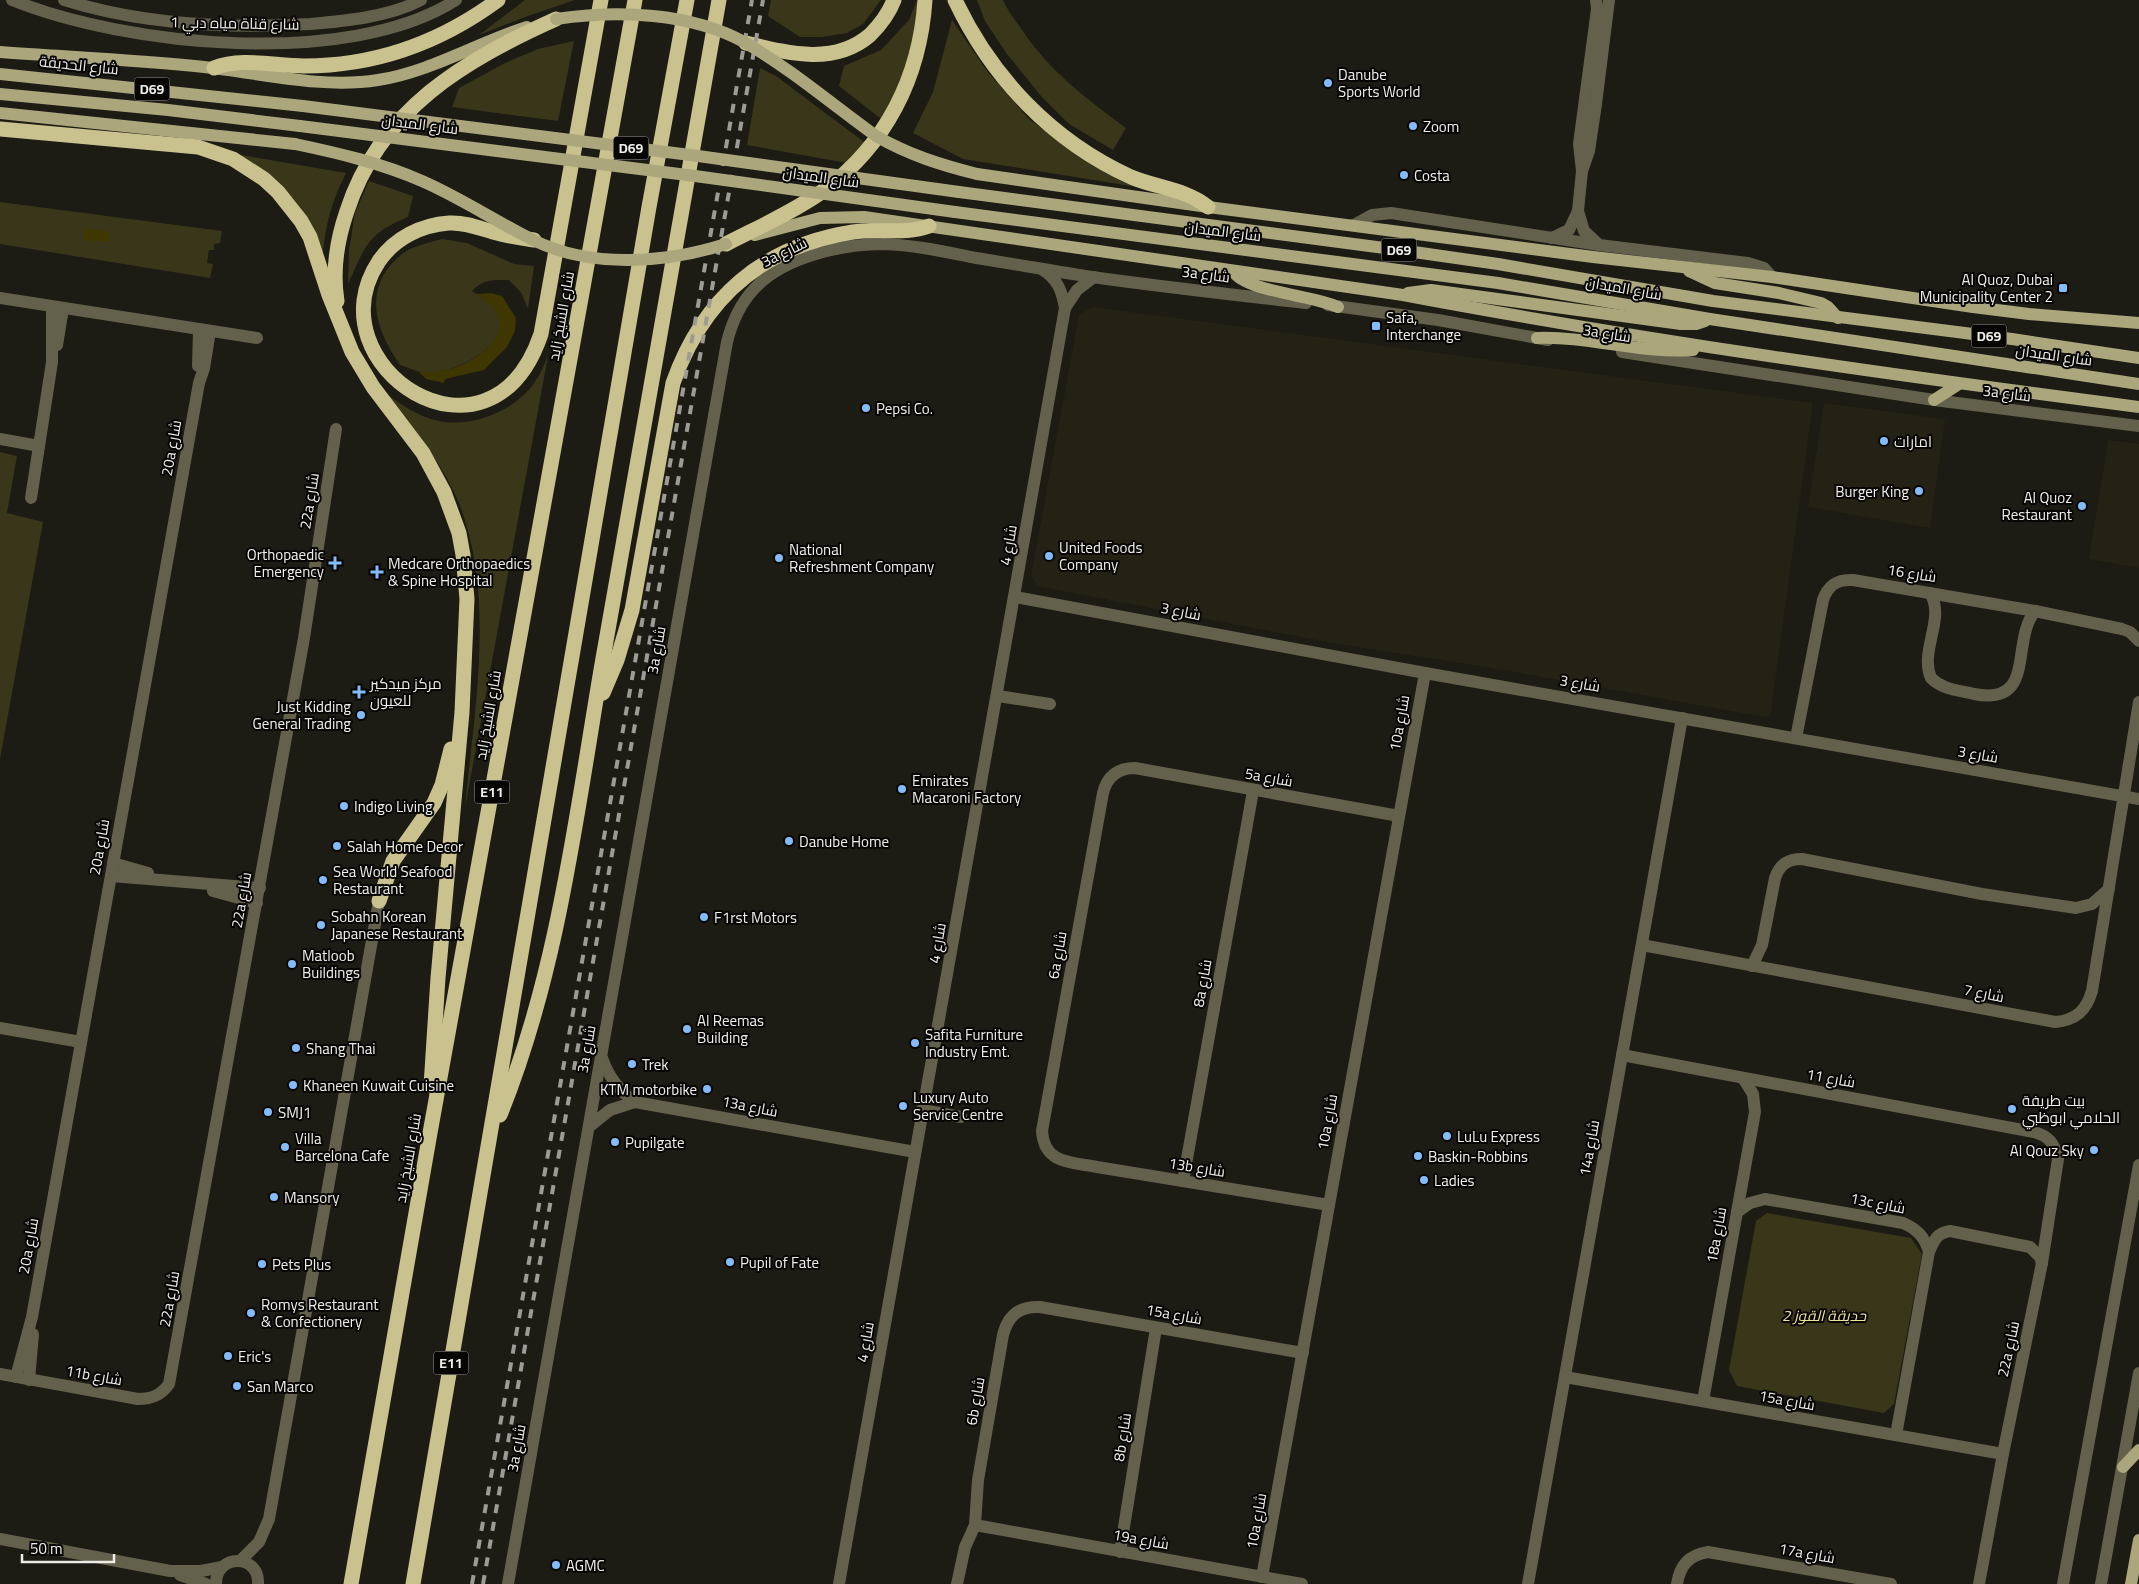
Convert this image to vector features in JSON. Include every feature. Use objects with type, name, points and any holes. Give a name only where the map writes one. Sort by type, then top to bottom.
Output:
[{"type":"highway","points":[[214,68],[238,63],[304,66],[351,63],[373,59],[411,48],[442,36],[470,20],[498,0]]},
{"type":"highway","points":[[534,240],[512,237],[471,225],[451,222],[432,225],[414,231],[390,248],[373,270],[366,288],[363,307],[369,338],[383,365],[404,386],[431,401],[446,406],[478,402],[500,392],[519,377],[529,364],[541,334],[601,0]]},
{"type":"highway","name":"شارع الشيخ زايد","points":[[351,1584],[430,1133],[635,0]]},
{"type":"highway","name":"E11","points":[[413,1584],[647,216],[687,0]]},
{"type":"highway","points":[[489,1142],[521,1060],[542,991],[573,838],[719,0]]},
{"type":"highway","points":[[744,42],[802,54],[822,55],[837,53],[864,40],[876,30],[885,18],[894,0]]},
{"type":"highway","points":[[726,244],[781,216],[822,191],[842,176],[875,140],[894,113],[912,73],[919,48],[925,0]]},
{"type":"highway","points":[[955,0],[972,33],[996,69],[1025,103],[1057,132],[1113,168],[1152,185],[1192,196],[1208,207]]},
{"type":"highway","points":[[344,334],[336,290],[335,266],[338,244],[350,203],[364,170],[379,146],[407,112],[439,83],[484,55],[556,19]]},
{"type":"highway","points":[[0,130],[198,147],[216,152],[249,168],[278,192],[301,221],[313,246],[328,295],[352,352],[373,387],[423,454],[434,472],[452,512],[463,555],[468,598],[462,712],[438,978],[430,1133]]},
{"type":"highway","points":[[595,708],[608,684],[632,610],[673,383],[685,352],[706,316],[722,296],[741,279],[784,252],[807,242],[856,231],[916,229],[929,226]]},
{"type":"highway","points":[[379,901],[393,861],[429,812],[438,794],[462,712]]},
{"type":"main road","points":[[0,52],[214,68],[318,82],[357,83],[415,72],[489,40],[556,19],[611,14],[657,17],[693,24],[744,42],[803,81],[876,136],[915,156],[977,174],[1208,207],[1683,268],[1772,277],[1973,307],[2029,314],[2139,323]]},
{"type":"main road","name":"شارع الحديقة","points":[[0,74],[303,106]]},
{"type":"main road","name":"شارع الميدان","points":[[0,94],[168,110],[300,126],[696,176],[1498,283],[1710,319],[2139,384]]},
{"type":"main road","name":"شارع الميدان","points":[[303,106],[698,156],[1407,251],[1498,264],[1712,301],[2012,339],[2139,358]]},
{"type":"main road","points":[[0,113],[294,144],[355,158],[422,181],[534,240],[585,255],[626,260],[667,258],[707,250],[776,228],[820,218],[864,217],[1403,295],[1715,348],[1959,384],[2139,407]]},
{"type":"main road","points":[[1683,268],[1715,283],[1821,303],[1828,307],[1838,318]]},
{"type":"main road","points":[[1233,271],[1241,280],[1252,285],[1316,298],[1338,307]]},
{"type":"main road","points":[[1403,295],[1431,290],[1681,324],[1696,324],[1710,319]]},
{"type":"main road","points":[[1537,338],[1563,338],[1668,351],[1715,348]]},
{"type":"main road","points":[[1934,400],[1959,384]]},
{"type":"main road","points":[[2123,1466],[2139,1450]]},
{"type":"main road","points":[[2131,1584],[2139,1540]]},
{"type":"street","name":"شارع قناة مياه دبي 1","points":[[12,0],[70,20],[132,34],[165,39],[254,43],[323,40],[362,34],[421,17],[456,0]]},
{"type":"street","name":"شارع قناة مياه دبي 1","points":[[64,0],[88,7],[170,23],[256,26],[339,22],[378,14],[421,0]]},
{"type":"street","points":[[1582,171],[1579,144],[1597,10],[1596,0]]},
{"type":"street","points":[[1552,238],[1569,230],[1578,211],[1582,171],[1590,144],[1609,0]]},
{"type":"street","points":[[1578,211],[1584,231],[1599,245]]},
{"type":"street","points":[[1354,225],[1372,214],[1391,213],[1599,245],[1754,264],[1764,268],[1772,277]]},
{"type":"street","name":"3a شارع","points":[[508,1584],[602,1058],[726,342],[737,314],[755,288],[769,276],[802,259],[839,248],[883,244],[915,247],[1094,277],[1446,321],[1537,338],[1934,400],[2139,426]]},
{"type":"street","name":"شارع 4","points":[[839,1584],[914,1152],[998,696],[1065,308],[1060,287],[1048,273],[1041,269]]},
{"type":"street","name":"شارع 4","points":[[1065,308],[1077,290],[1094,277]]},
{"type":"street","points":[[0,298],[257,338]]},
{"type":"street","points":[[31,498],[52,362],[57,346],[58,308]]},
{"type":"street","name":"20a شارع","points":[[22,1378],[199,383],[204,368],[205,330]]},
{"type":"street","name":"22a شارع","points":[[172,1376],[304,638],[336,429]]},
{"type":"street","points":[[0,439],[39,446]]},
{"type":"street","name":"شارع 16","points":[[1796,738],[1823,600],[1830,586],[1837,582],[1845,580],[2035,611],[2122,629],[2130,632],[2139,641]]},
{"type":"street","points":[[1930,593],[1935,607],[1928,664],[1931,678],[1944,687],[1983,695],[2001,694],[2014,683],[2018,675],[2028,624],[2035,611]]},
{"type":"street","name":"شارع 3","points":[[1015,596],[1425,673],[2139,799]]},
{"type":"street","name":"10a شارع","points":[[1262,1577],[1425,673]]},
{"type":"street","points":[[998,696],[1050,704]]},
{"type":"street","points":[[2122,796],[2139,702]]},
{"type":"street","name":"14a شارع","points":[[1528,1584],[1682,718]]},
{"type":"street","name":"6a شارع","points":[[1060,1160],[1052,1156],[1046,1149],[1042,1132],[1103,793],[1110,777],[1126,768],[1135,768]]},
{"type":"street","name":"5a شارع","points":[[1135,768],[1399,816]]},
{"type":"street","name":"8a شارع","points":[[1183,1181],[1254,791]]},
{"type":"street","name":"شارع 7","points":[[1642,945],[2055,1022],[2068,1020],[2080,1014],[2088,1004],[2109,889],[2122,796]]},
{"type":"street","points":[[1752,966],[1762,945],[1778,869],[1793,859],[1802,859],[1982,894],[2076,908],[2092,904],[2109,889]]},
{"type":"street","points":[[112,870],[200,885],[260,888]]},
{"type":"street","points":[[200,885],[216,892],[257,902]]},
{"type":"street","points":[[240,1561],[258,1542],[269,1519],[379,901]]},
{"type":"street","points":[[0,1028],[81,1042]]},
{"type":"street","name":"شارع 11","points":[[1622,1056],[2034,1132]]},
{"type":"street","points":[[602,1058],[614,1083],[623,1094],[635,1102]]},
{"type":"street","name":"18a شارع","points":[[1703,1401],[1755,1103],[1749,1085],[1743,1078]]},
{"type":"street","points":[[590,1126],[610,1110],[635,1102]]},
{"type":"street","name":"13a شارع","points":[[635,1102],[914,1152]]},
{"type":"street","points":[[922,1110],[961,1117]]},
{"type":"street","name":"22a شارع","points":[[1979,1584],[2042,1263],[2058,1159],[2051,1141],[2044,1135],[2034,1132]]},
{"type":"street","name":"13b شارع","points":[[1060,1160],[1329,1205]]},
{"type":"street","points":[[2063,1584],[2139,1164]]},
{"type":"street","name":"13c شارع","points":[[1737,1212],[1750,1203],[1766,1198],[1903,1223],[1918,1231],[1927,1244],[1929,1252]]},
{"type":"street","points":[[1896,1435],[1929,1252],[1937,1236],[1943,1232],[1950,1231],[2030,1247],[2036,1251],[2042,1263]]},
{"type":"street","name":"15a شارع","points":[[1040,1307],[1303,1353]]},
{"type":"street","name":"6b شارع","points":[[975,1525],[978,1480],[1006,1325],[1011,1316],[1020,1310],[1040,1307]]},
{"type":"street","name":"8b شارع","points":[[1120,1552],[1156,1328]]},
{"type":"street","points":[[2101,1584],[2139,1373]]},
{"type":"street","name":"11b شارع","points":[[0,1374],[138,1399],[148,1399],[158,1395],[169,1384],[172,1376]]},
{"type":"street","name":"15a شارع","points":[[1565,1377],[2003,1454]]},
{"type":"street","points":[[957,1584],[965,1547],[975,1525]]},
{"type":"street","name":"19a شارع","points":[[975,1525],[1302,1584]]},
{"type":"street","points":[[0,1539],[170,1571],[206,1584]]},
{"type":"street","name":"17a شارع","points":[[1677,1584],[1679,1572],[1690,1558],[1699,1553],[1718,1553],[1891,1584]]},
{"type":"street","points":[[170,1571],[201,1571],[222,1567],[233,1561],[240,1561],[252,1567],[257,1573],[258,1584]]},
{"type":"street","points":[[216,1584],[218,1572],[222,1567]]},
{"type":"shaded area","points":[[84,228],[109,231],[109,242],[83,240]]},
{"type":"shaded area","points":[[491,293],[502,296],[516,318],[515,331],[507,347],[484,370],[445,379],[444,383],[426,379],[418,371],[434,372],[470,361],[485,350],[496,337],[500,323],[494,308],[476,294]]},
{"type":"shaded area","points":[[1093,307],[1813,403],[1770,718],[1492,668],[1332,643],[1037,586],[1031,576],[1079,315]]},
{"type":"shaded area","points":[[1824,403],[1945,419],[1930,528],[1808,507]]},
{"type":"shaded area","points":[[2108,440],[2139,444],[2139,568],[2089,559]]},
{"type":"green space","points":[[525,0],[575,0],[479,35]]},
{"type":"green space","points":[[771,0],[881,0],[863,24],[847,33],[822,37],[800,37],[768,16]]},
{"type":"green space","points":[[917,0],[920,0],[919,27],[885,122],[839,86],[844,66],[881,50],[909,20]]},
{"type":"green space","points":[[977,0],[1003,0],[1044,59],[1083,95],[1126,128],[1113,150],[1069,124],[1041,96],[1007,54],[985,21]]},
{"type":"green space","points":[[952,20],[987,71],[1029,119],[1070,150],[1137,187],[963,159],[913,133],[933,92]]},
{"type":"green space","points":[[574,41],[558,121],[452,107],[459,88],[505,63],[538,49]]},
{"type":"green space","points":[[760,68],[776,76],[868,145],[852,164],[747,145]]},
{"type":"green space","points":[[230,153],[346,173],[330,212],[323,254],[304,218]]},
{"type":"green space","points":[[369,181],[413,196],[408,217],[384,229],[369,242],[348,284],[349,251],[355,213]]},
{"type":"green space","points":[[0,202],[222,231],[220,243],[214,244],[214,250],[209,250],[207,263],[213,264],[210,278],[0,244]]},
{"type":"green space","points":[[442,239],[467,243],[514,264],[534,266],[528,309],[521,292],[509,280],[493,280],[480,284],[472,291],[488,301],[496,310],[501,322],[498,334],[491,345],[465,363],[451,369],[425,373],[400,365],[393,354],[378,320],[377,295],[380,283],[393,262],[412,248]]},
{"type":"green space","points":[[548,356],[465,808],[477,693],[480,615],[477,577],[470,539],[459,503],[444,473],[426,445],[385,393],[410,410],[431,419],[466,422],[493,414],[518,400],[536,380]]},
{"type":"green space","points":[[0,452],[17,456],[7,513],[43,522],[0,759]]},
{"type":"green space","name":"حديقة القوز 2","points":[[1767,1213],[1911,1238],[1922,1254],[1894,1404],[1884,1413],[1737,1386],[1729,1370],[1756,1221]]},
{"type":"railway","points":[[472,1584],[752,0]]},
{"type":"railway","points":[[483,1584],[763,0]]},
{"type":"place","name":"Danube Sports World","points":[[1328,83]]},
{"type":"place","name":"Zoom","points":[[1413,126]]},
{"type":"place","name":"Costa","points":[[1404,175]]},
{"type":"place","name":"Al Quoz, Dubai Municipality Center 2","points":[[2063,288]]},
{"type":"place","name":"Safa, Interchange","points":[[1376,326]]},
{"type":"place","name":"Pepsi Co.","points":[[866,408]]},
{"type":"place","name":"امارات","points":[[1884,441]]},
{"type":"place","name":"Burger King","points":[[1919,491]]},
{"type":"place","name":"Al Quoz Restaurant","points":[[2082,506]]},
{"type":"place","name":"United Foods Company","points":[[1049,556]]},
{"type":"place","name":"National Refreshment Company","points":[[779,558]]},
{"type":"place","name":"Orthopaedic Emergency","points":[[335,563]]},
{"type":"place","name":"Medcare Orthopaedics & Spine Hospital","points":[[377,572]]},
{"type":"place","name":"مركز ميدكير للعيون","points":[[359,692]]},
{"type":"place","name":"Just Kidding General Trading","points":[[361,715]]},
{"type":"place","name":"Emirates Macaroni Factory","points":[[902,789]]},
{"type":"place","name":"Indigo Living","points":[[344,806]]},
{"type":"place","name":"Danube Home","points":[[789,841]]},
{"type":"place","name":"Salah Home Decor","points":[[337,846]]},
{"type":"place","name":"Sea World Seafood Restaurant","points":[[323,880]]},
{"type":"place","name":"F1rst Motors","points":[[704,917]]},
{"type":"place","name":"Sobahn Korean Japanese Restaurant","points":[[321,925]]},
{"type":"place","name":"Matloob Buildings","points":[[292,964]]},
{"type":"place","name":"Al Reemas Building","points":[[687,1029]]},
{"type":"place","name":"Safita Furniture Industry Emt.","points":[[915,1043]]},
{"type":"place","name":"Shang Thai","points":[[296,1048]]},
{"type":"place","name":"Trek","points":[[632,1064]]},
{"type":"place","name":"Khaneen Kuwait Cuisine","points":[[293,1085]]},
{"type":"place","name":"KTM motorbike","points":[[707,1089]]},
{"type":"place","name":"Luxury Auto Service Centre","points":[[903,1106]]},
{"type":"place","name":"بيت طريفة الحلامي ابوظبي","points":[[2012,1109]]},
{"type":"place","name":"SMJ1","points":[[268,1112]]},
{"type":"place","name":"LuLu Express","points":[[1447,1136]]},
{"type":"place","name":"Pupilgate","points":[[615,1142]]},
{"type":"place","name":"Villa Barcelona Cafe","points":[[285,1147]]},
{"type":"place","name":"Al Qouz Sky","points":[[2094,1150]]},
{"type":"place","name":"Baskin-Robbins","points":[[1418,1156]]},
{"type":"place","name":"Ladies","points":[[1424,1180]]},
{"type":"place","name":"Mansory","points":[[274,1197]]},
{"type":"place","name":"Pupil of Fate","points":[[730,1262]]},
{"type":"place","name":"Pets Plus","points":[[262,1264]]},
{"type":"place","name":"Romys Restaurant & Confectionery","points":[[251,1313]]},
{"type":"place","name":"Eric's","points":[[228,1356]]},
{"type":"place","name":"San Marco","points":[[237,1386]]},
{"type":"place","name":"AGMC","points":[[556,1565]]}]
